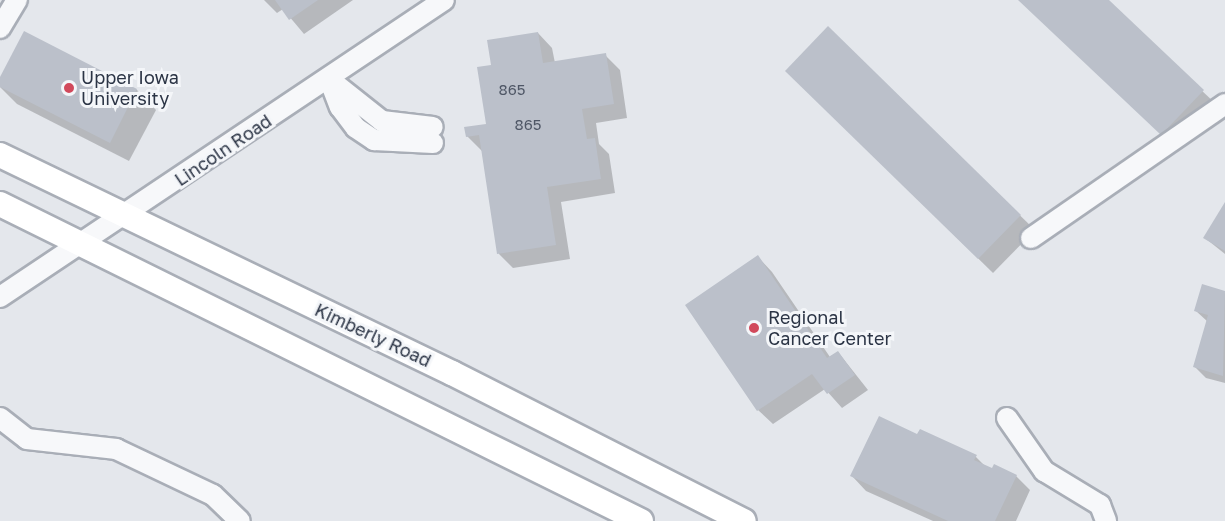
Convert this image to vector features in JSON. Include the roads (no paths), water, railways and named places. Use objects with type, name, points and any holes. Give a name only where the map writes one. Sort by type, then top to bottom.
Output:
[{"type":"main road","name":"Kimberly Road","points":[[0,155],[452,373],[744,521]]},
{"type":"main road","points":[[0,204],[641,521]]},
{"type":"street","points":[[0,28],[17,0]]},
{"type":"street","name":"Lincoln Road","points":[[0,297],[444,0]]},
{"type":"street","points":[[329,79],[340,107],[356,128],[374,140],[433,135]]},
{"type":"street","points":[[1031,238],[1225,104]]},
{"type":"street","points":[[0,418],[27,439],[116,449],[213,495],[240,521]]},
{"type":"street","points":[[1007,418],[1044,471],[1100,505],[1106,521]]},
{"type":"place","name":"Upper Iowa University","points":[[69,88]]},
{"type":"place","name":"Regional Cancer Center","points":[[754,328]]}]
